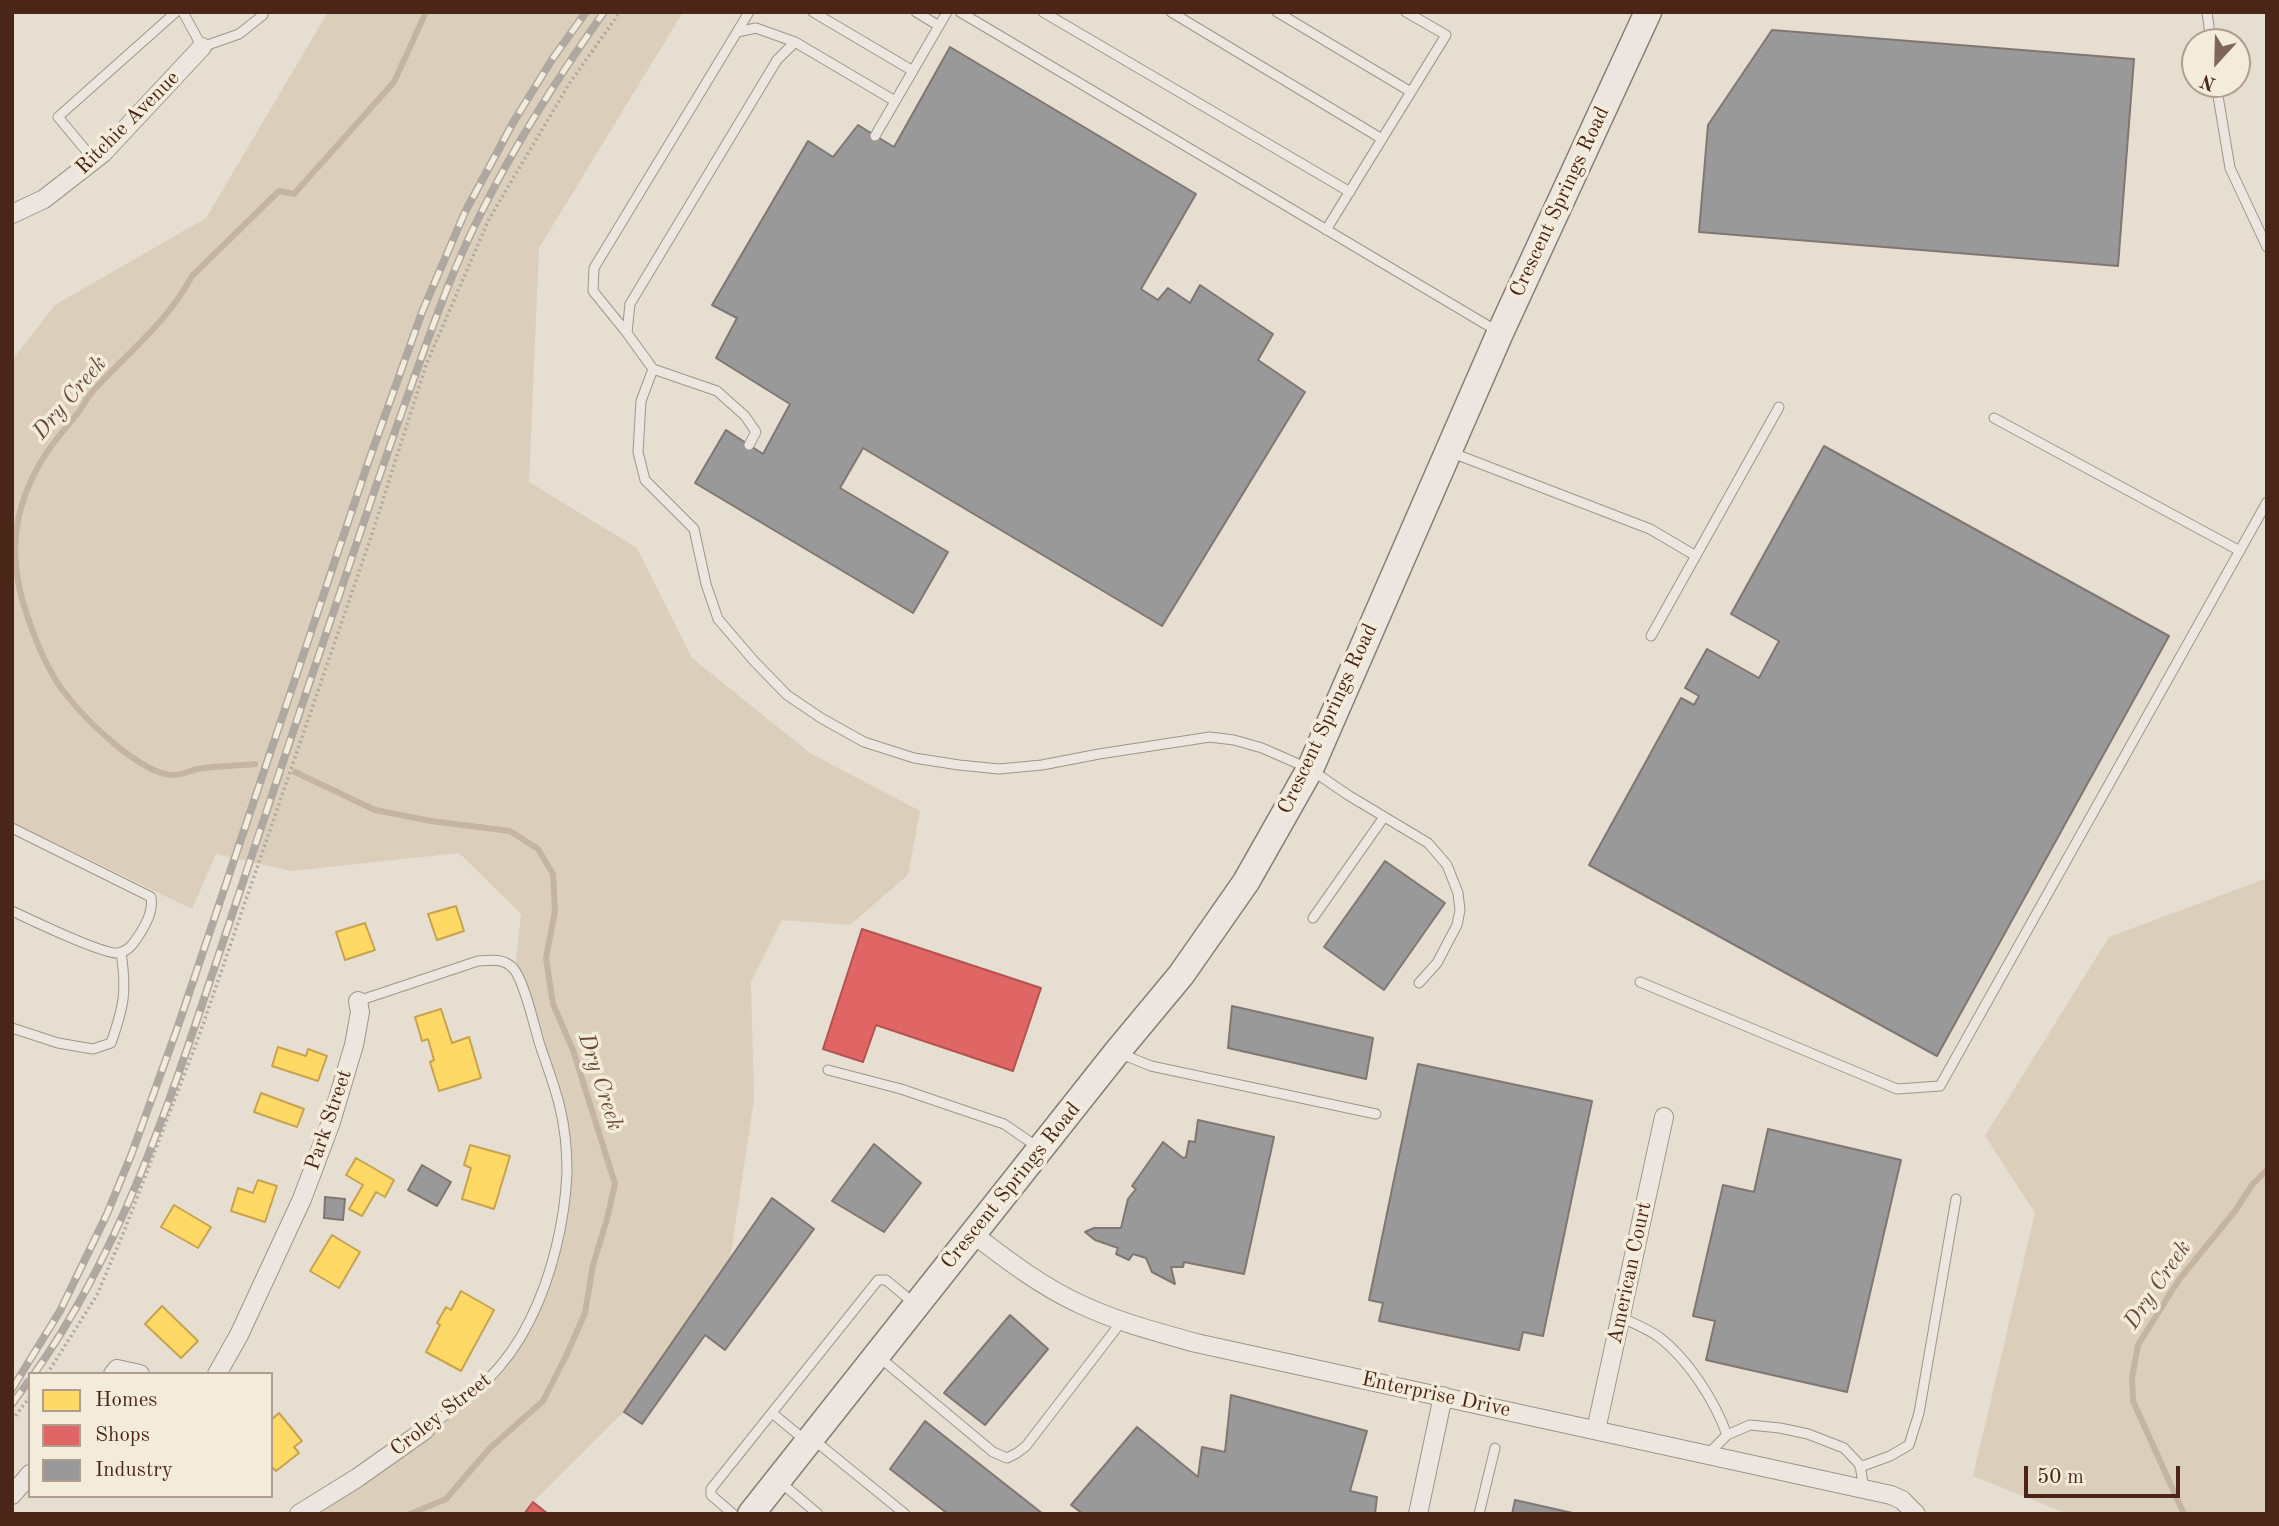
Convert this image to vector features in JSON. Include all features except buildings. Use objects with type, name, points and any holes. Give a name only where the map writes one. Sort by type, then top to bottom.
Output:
[{"type":"main road","name":"Crescent Springs Road","points":[[751,1514],[1181,975],[1246,881],[1310,769],[1500,333],[1648,12]]},
{"type":"street","name":"Ritchie Avenue","points":[[12,214],[44,199],[103,153],[202,47]]},
{"type":"street","name":"Park Street","points":[[218,1372],[239,1335],[302,1199],[331,1122],[354,1045],[360,1012],[358,1001]]},
{"type":"street","name":"American Court","points":[[1596,1430],[1664,1117]]},
{"type":"street","name":"Enterprise Drive","points":[[973,1234],[1046,1286],[1082,1305],[1122,1321],[1196,1343],[1891,1495],[1902,1500],[1916,1514]]},
{"type":"street","points":[[1418,1514],[1443,1396]]},
{"type":"street","name":"Croley Street","points":[[299,1514],[357,1478],[425,1430]]},
{"type":"street","points":[[12,1495],[28,1476]]},
{"type":"lane","points":[[94,160],[58,117],[176,12]]},
{"type":"lane","points":[[183,12],[202,47],[239,34],[263,15]]},
{"type":"lane","points":[[749,12],[594,268],[593,291],[653,369],[718,391],[745,416],[756,432],[749,445]]},
{"type":"lane","points":[[813,12],[913,71]]},
{"type":"lane","points":[[916,12],[939,26]]},
{"type":"lane","points":[[875,136],[947,12]]},
{"type":"lane","points":[[960,12],[1500,333]]},
{"type":"lane","points":[[1043,12],[1350,192]]},
{"type":"lane","points":[[1171,12],[1382,139]]},
{"type":"lane","points":[[1277,12],[1411,92]]},
{"type":"lane","points":[[1326,230],[1446,35],[1406,12]]},
{"type":"lane","points":[[737,32],[756,28],[795,42],[895,101]]},
{"type":"lane","points":[[627,333],[630,304],[777,60],[795,42]]},
{"type":"lane","points":[[2218,98],[2230,168],[2267,247]]},
{"type":"lane","points":[[653,369],[641,401],[638,452],[645,480],[694,530],[706,584],[718,619],[788,695],[864,743],[914,758],[959,765],[999,769],[1042,765],[1210,737],[1262,748],[1310,769],[1428,843],[1447,865],[1458,893],[1460,910],[1457,925],[1437,963],[1419,983]]},
{"type":"lane","points":[[1650,636],[1779,407]]},
{"type":"lane","points":[[1994,418],[2240,551]]},
{"type":"lane","points":[[1449,451],[1650,530],[1696,556]]},
{"type":"lane","points":[[1640,982],[1897,1089],[1940,1086],[2267,502]]},
{"type":"lane","points":[[1313,918],[1384,817]]},
{"type":"lane","points":[[12,828],[151,897],[153,908],[128,950],[116,954],[56,932],[12,911]]},
{"type":"lane","points":[[12,1028],[58,1043],[93,1049],[111,1043],[122,1013],[126,983],[121,952]]},
{"type":"lane","name":"Park Street","points":[[358,1001],[478,961],[492,959],[505,962]]},
{"type":"lane","name":"Croley Street","points":[[425,1430],[471,1396],[507,1359],[531,1319],[549,1270],[563,1209],[567,1169],[560,1108],[523,991],[515,970],[505,962]]},
{"type":"lane","points":[[1117,1052],[1151,1066],[1376,1114]]},
{"type":"lane","points":[[828,1070],[901,1089],[1004,1124],[1040,1149]]},
{"type":"lane","points":[[1860,1467],[1909,1445],[1919,1413],[1956,1199]]},
{"type":"lane","points":[[733,1514],[711,1495],[711,1489],[878,1280],[886,1280],[916,1305]]},
{"type":"lane","points":[[1620,1317],[1658,1336],[1679,1354],[1712,1401],[1727,1435]]},
{"type":"lane","points":[[876,1355],[993,1452],[1007,1458],[1026,1446],[1122,1321]]},
{"type":"lane","points":[[772,1413],[905,1514]]},
{"type":"lane","points":[[1708,1454],[1727,1435],[1750,1425],[1808,1434],[1844,1448],[1860,1467],[1864,1489]]},
{"type":"lane","points":[[1479,1514],[1495,1448]]},
{"type":"lane","points":[[778,1480],[818,1514]]},
{"type":"path","points":[[48,1372],[97,1295],[199,1036],[354,589],[426,365],[489,219],[569,84],[620,12]]},
{"type":"path","points":[[12,1420],[28,1399]]},
{"type":"shaded area","points":[[328,12],[683,12],[539,248],[529,482],[637,548],[692,658],[810,753],[920,811],[908,875],[850,925],[782,920],[751,982],[754,1100],[730,1259],[624,1412],[524,1514],[299,1514],[489,1380],[531,1319],[559,1232],[565,1138],[515,970],[521,914],[459,853],[292,871],[216,854],[192,909],[12,822],[12,360],[55,305],[206,218]]},
{"type":"shaded area","points":[[2267,878],[2267,1514],[2068,1514],[1973,1476],[2035,1213],[1985,1136],[2109,937]]},
{"type":"waterway","name":"Dry Creek","points":[[255,764],[197,769],[175,775],[159,772],[130,756],[88,719],[54,678],[38,646],[26,612],[20,592],[15,553],[19,516],[24,497],[42,460],[92,392],[159,323],[192,276],[279,191],[294,194],[394,82],[426,12]]},
{"type":"waterway","name":"Dry Creek","points":[[295,772],[375,810],[431,821],[510,831],[538,849],[553,874],[555,911],[546,958],[553,1004],[573,1050],[615,1184],[593,1265],[585,1313],[543,1401],[490,1448],[446,1499],[410,1514]]},
{"type":"waterway","name":"Dry Creek","points":[[2184,1514],[2133,1401],[2132,1378],[2138,1345],[2178,1281],[2235,1211],[2252,1185],[2267,1170]]},
{"type":"railway","points":[[12,1389],[60,1311],[107,1214],[132,1153],[177,1029],[368,463],[422,312],[465,212],[514,121],[553,58],[586,12]]},
{"type":"railway","points":[[35,1372],[67,1324],[95,1272],[145,1164],[205,995],[378,480],[452,276],[493,189],[522,137],[604,12]]},
{"type":"railway","points":[[12,1404],[28,1382]]}]
